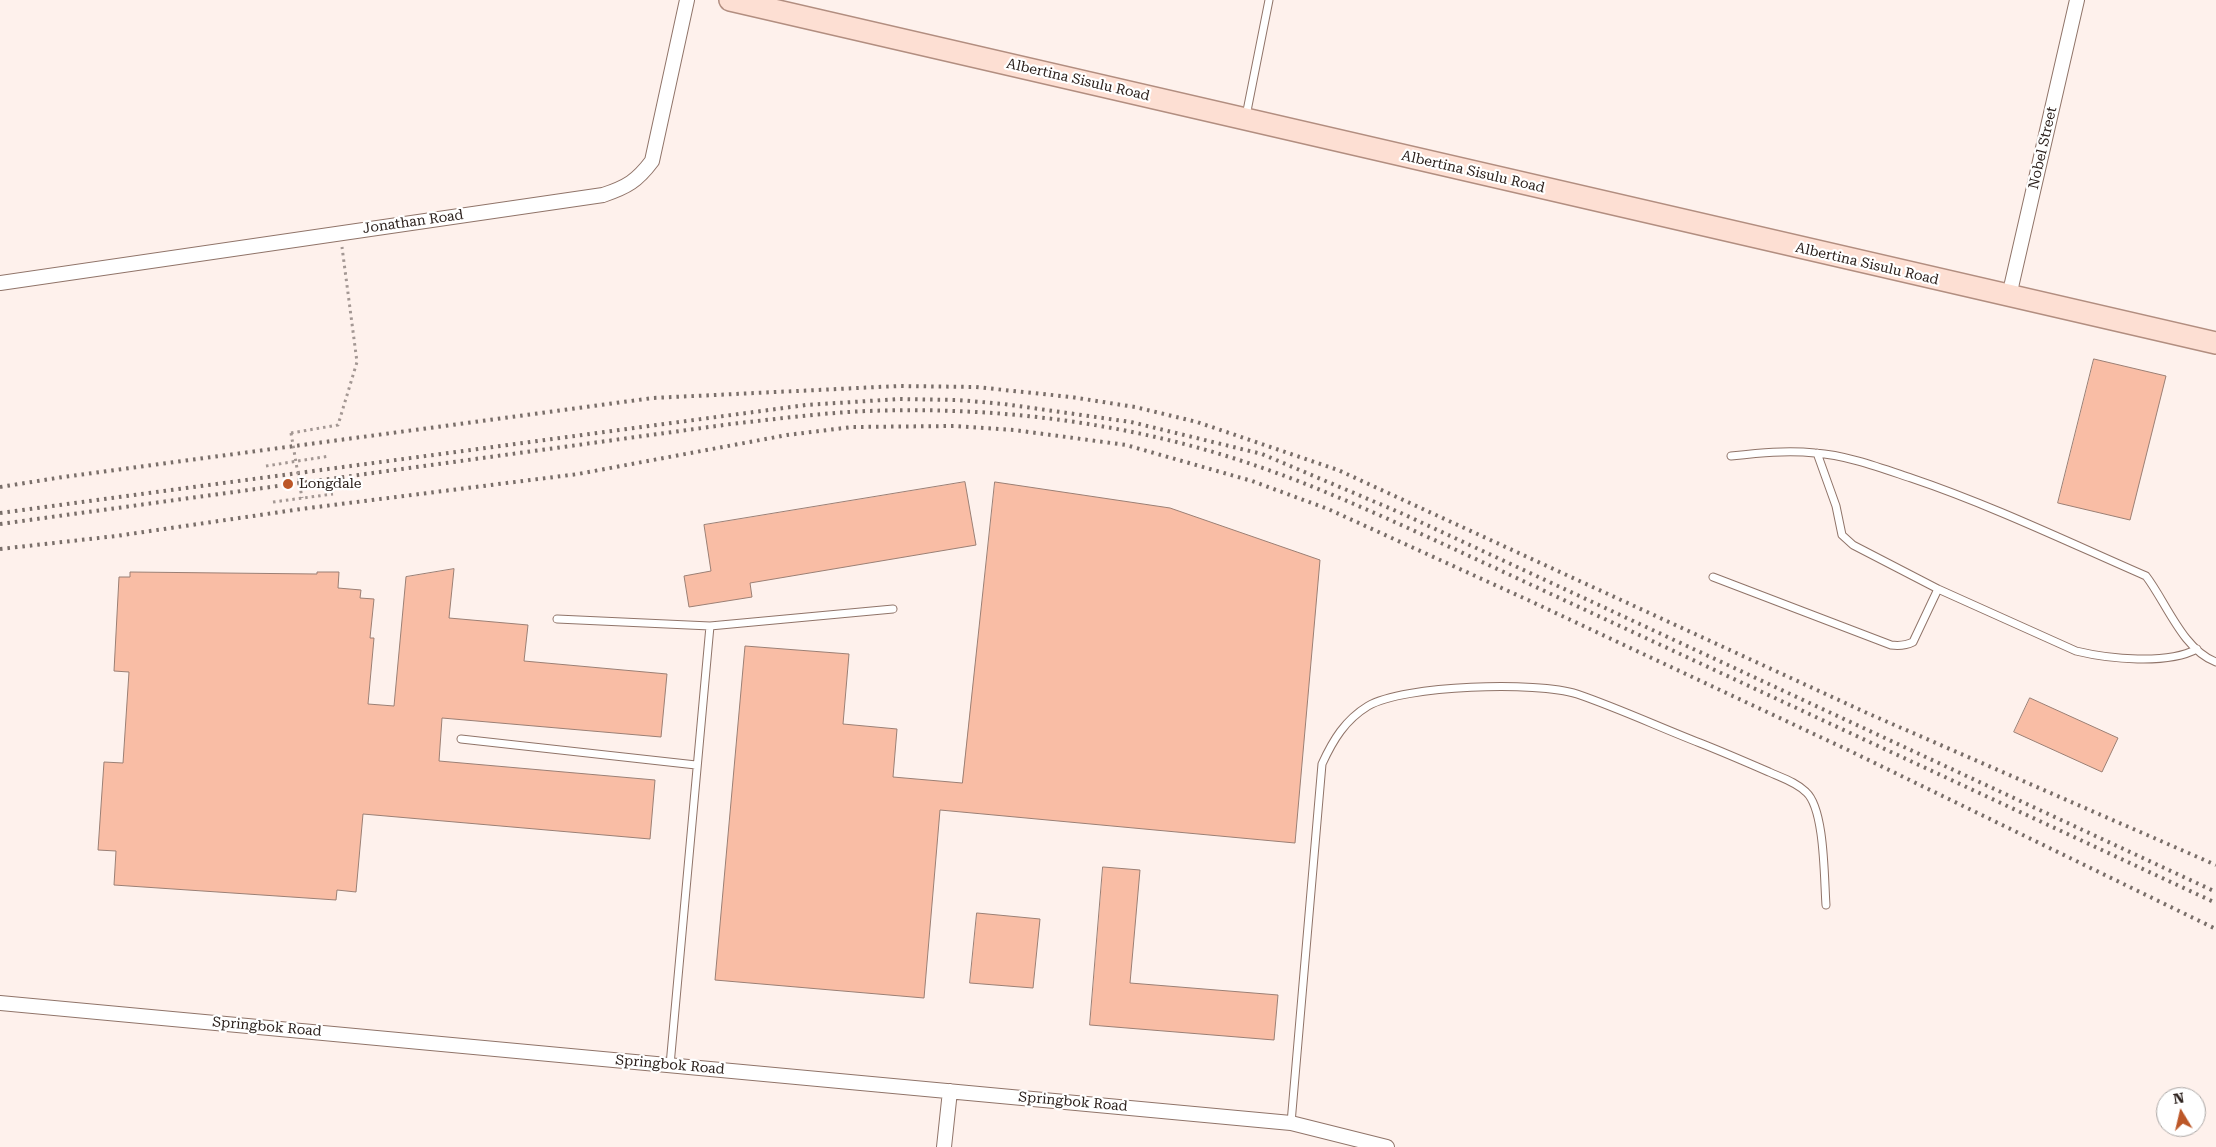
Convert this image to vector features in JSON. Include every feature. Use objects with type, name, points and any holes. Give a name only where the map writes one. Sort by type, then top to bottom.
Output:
[{"type":"main road","name":"Albertina Sisulu Road","points":[[730,0],[2216,343]]},
{"type":"street","name":"Jonathan Road","points":[[0,282],[603,195],[623,189],[640,177],[652,161],[687,0]]},
{"type":"street","name":"Nobel Street","points":[[2009,296],[2076,0]]},
{"type":"street","name":"Springbok Road","points":[[0,1003],[1291,1123],[1387,1147]]},
{"type":"street","points":[[944,1147],[950,1090]]},
{"type":"street","name":"Springbok Road","points":[[1338,1135],[1355,1147]]},
{"type":"lane","points":[[1246,119],[1269,0]]},
{"type":"lane","points":[[1731,456],[1777,452],[1816,453],[1878,466],[1938,487],[2146,576],[2159,593],[2187,639],[2197,649],[2216,662]]},
{"type":"lane","points":[[1816,453],[1836,506],[1842,535],[1853,545],[1938,589],[2076,651],[2098,657],[2125,659],[2175,656],[2187,655],[2197,649]]},
{"type":"lane","points":[[1713,577],[1891,645],[1899,646],[1907,646],[1913,642],[1938,589]]},
{"type":"lane","points":[[557,619],[710,626],[893,609]]},
{"type":"lane","points":[[670,1065],[710,626]]},
{"type":"lane","points":[[1291,1123],[1322,764],[1332,741],[1348,722],[1368,706],[1390,697],[1465,688],[1527,686],[1576,694],[1735,757],[1792,783],[1806,792],[1815,804],[1819,819],[1826,905]]},
{"type":"lane","points":[[461,739],[696,765]]},
{"type":"path","points":[[302,498],[291,432],[338,425],[358,362],[340,233]]},
{"type":"path","points":[[266,466],[330,456]]},
{"type":"path","points":[[273,502],[333,494]]},
{"type":"building","points":[[2094,359],[2166,376],[2130,520],[2058,503]]},
{"type":"building","points":[[965,482],[976,545],[750,583],[752,597],[689,607],[684,576],[711,571],[704,525]]},
{"type":"building","points":[[995,482],[1170,508],[1320,560],[1295,843],[940,810],[924,998],[715,980],[745,646],[849,654],[843,724],[897,729],[893,777],[962,783]]},
{"type":"building","points":[[454,569],[449,618],[528,625],[524,661],[667,674],[661,737],[442,718],[439,761],[655,780],[650,839],[363,814],[356,892],[337,890],[336,900],[114,885],[116,851],[98,850],[104,762],[123,763],[129,672],[114,671],[119,577],[130,577],[130,572],[317,574],[317,572],[339,572],[338,588],[361,590],[360,598],[374,599],[370,638],[374,638],[368,704],[394,706],[406,577]]},
{"type":"building","points":[[2030,698],[2118,738],[2102,772],[2014,732]]},
{"type":"building","points":[[1103,867],[1140,870],[1130,983],[1278,995],[1274,1040],[1090,1025]]},
{"type":"building","points":[[977,913],[1040,919],[1033,988],[970,983]]},
{"type":"railway","points":[[0,487],[653,398],[899,386],[976,387],[1071,397],[1135,407],[1197,422],[1338,470],[1867,713],[2216,865]]},
{"type":"railway","points":[[0,513],[806,405],[899,399],[958,400],[1004,404],[1131,422],[1262,454],[1401,513],[2216,892]]},
{"type":"railway","points":[[0,524],[731,424],[833,413],[916,410],[966,411],[1015,415],[1114,428],[1210,451],[1307,484],[1356,505],[2216,903]]},
{"type":"railway","points":[[0,549],[116,536],[301,509],[578,474],[787,435],[852,427],[954,426],[1014,430],[1126,445],[1252,481],[1328,509],[1528,600],[1848,750],[2216,929]]},
{"type":"place","name":"Longdale","points":[[288,484]]}]
